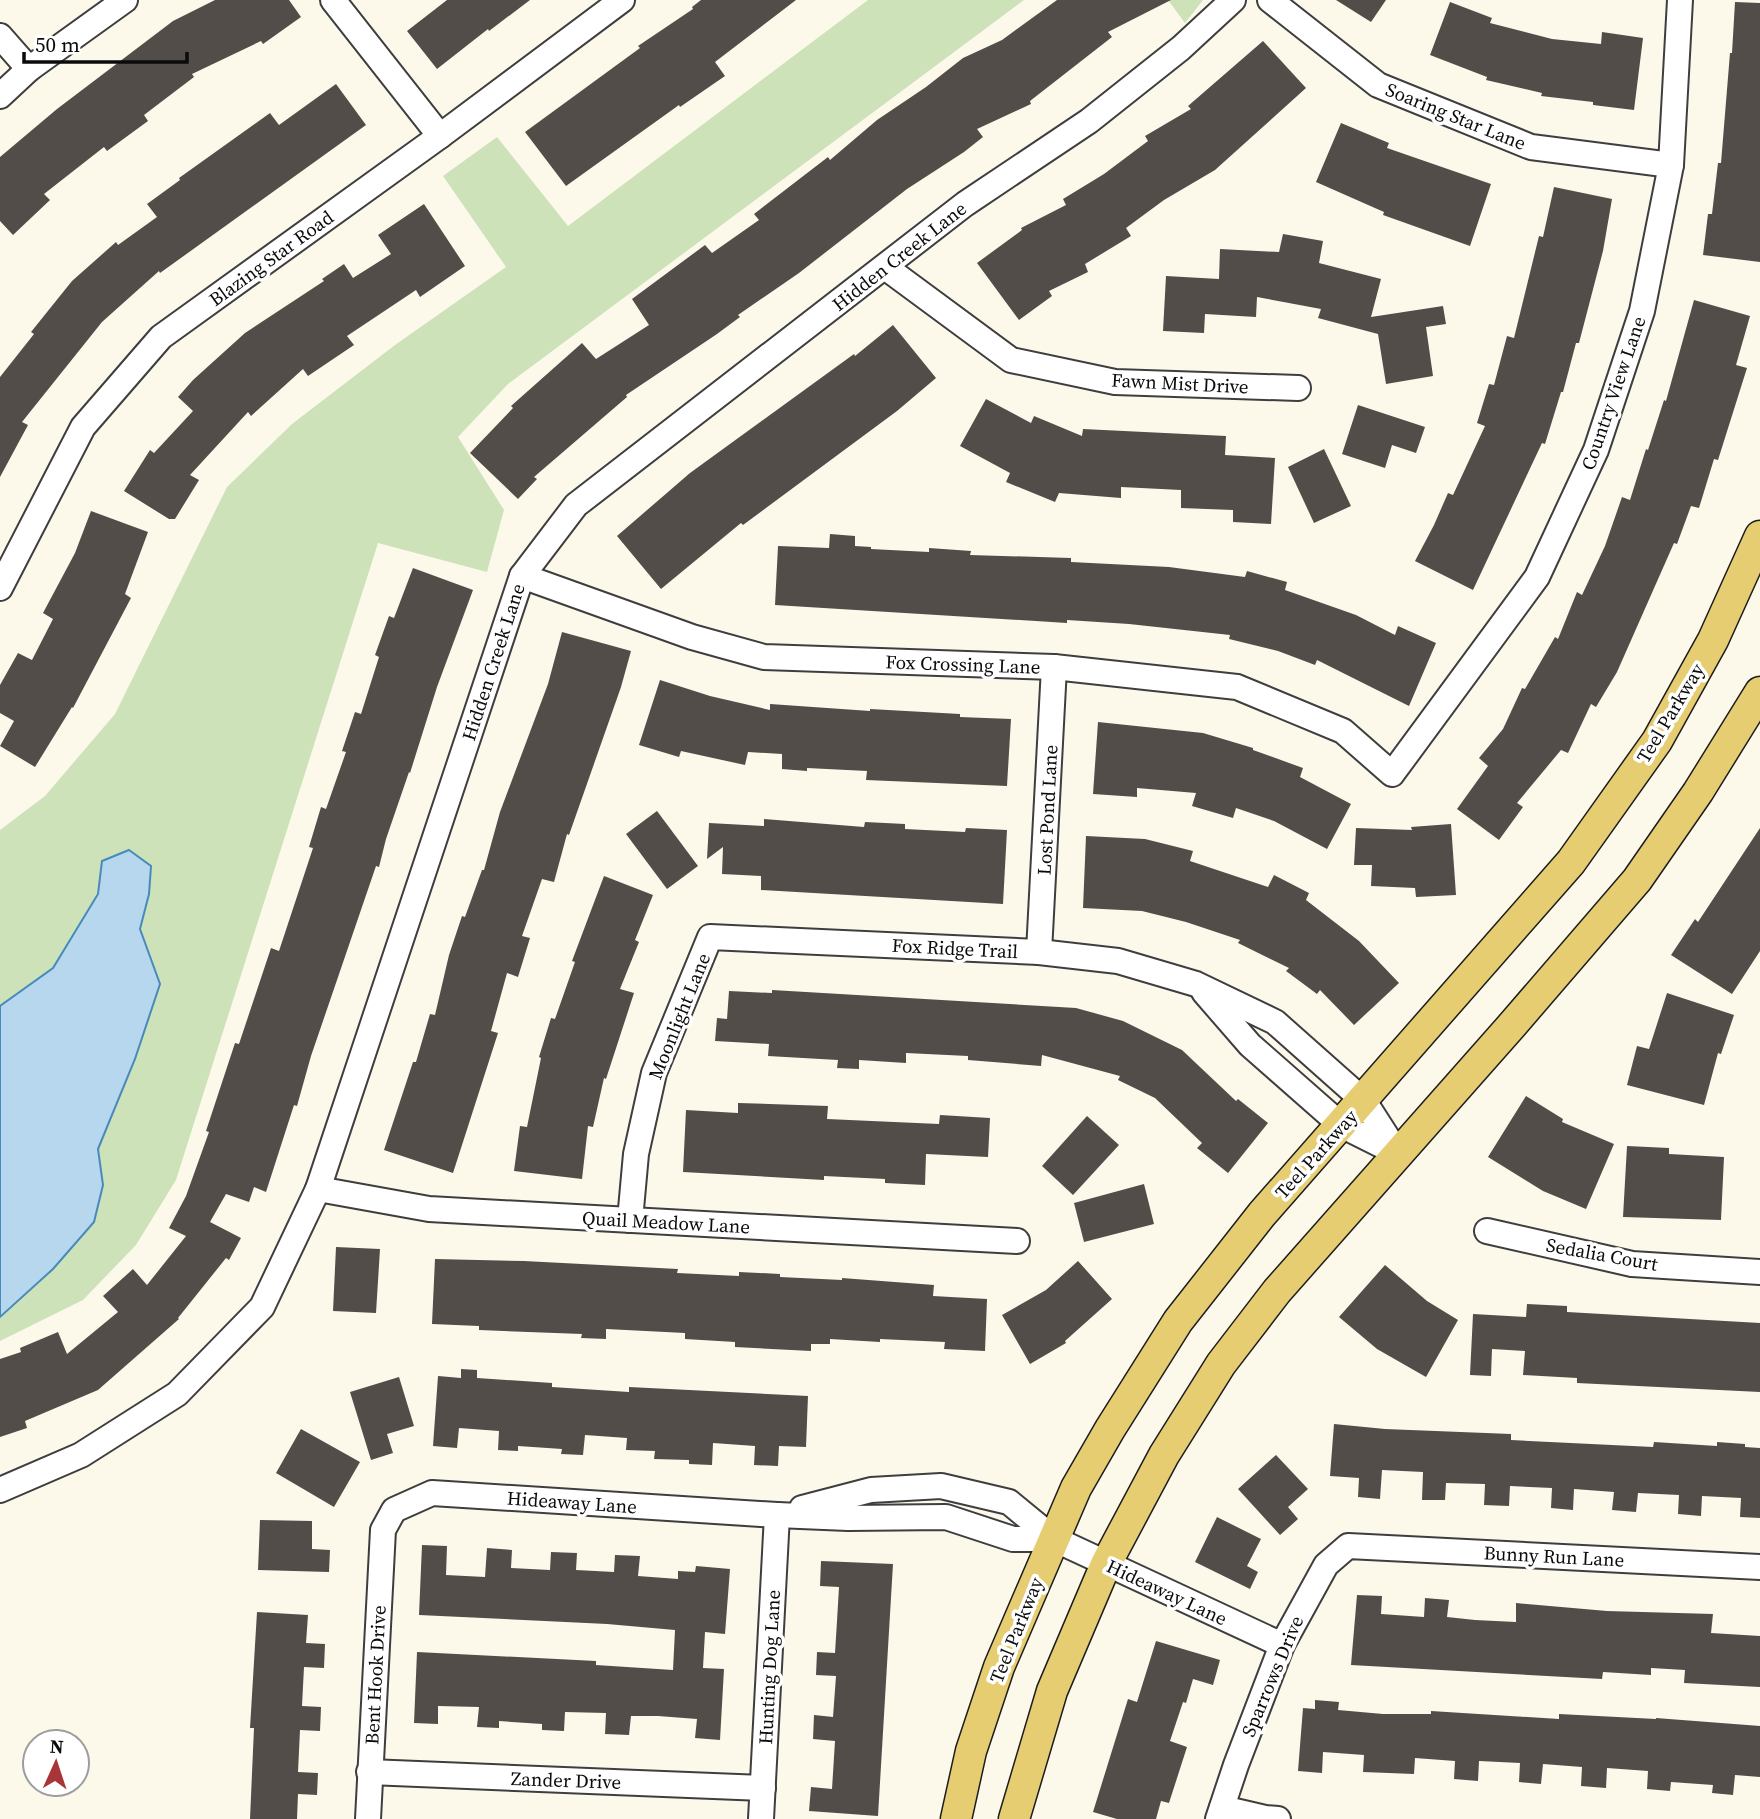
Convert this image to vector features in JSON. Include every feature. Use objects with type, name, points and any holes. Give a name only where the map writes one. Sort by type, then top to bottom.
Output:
[{"type":"main road","name":"Teel Parkway","points":[[956,1819],[971,1751],[999,1667],[1076,1488],[1110,1429],[1178,1321],[1262,1214],[1364,1101],[1571,862],[1657,741],[1713,640],[1760,536]]},
{"type":"main road","points":[[1014,1819],[1052,1691],[1106,1564],[1164,1455],[1221,1364],[1277,1291],[1637,880],[1698,792],[1760,692]]},
{"type":"street","points":[[0,96],[29,69],[125,0]]},
{"type":"street","points":[[333,0],[440,136]]},
{"type":"street","name":"Blazing Star Road","points":[[0,588],[83,427],[161,337],[440,136],[622,0]]},
{"type":"street","name":"Hidden Creek Lane","points":[[0,1490],[81,1455],[177,1394],[262,1307],[318,1189],[522,576],[576,505],[965,204],[1088,121],[1181,48],[1233,0]]},
{"type":"street","name":"Soaring Star Lane","points":[[1270,0],[1378,85],[1531,147],[1671,166]]},
{"type":"street","name":"Country View Lane","points":[[1392,774],[1537,577],[1596,450],[1642,311],[1671,166],[1680,0]]},
{"type":"street","points":[[0,36],[29,69]]},
{"type":"street","name":"Fawn Mist Drive","points":[[885,267],[1011,360],[1115,382],[1298,388]]},
{"type":"street","name":"Fox Crossing Lane","points":[[522,576],[692,638],[764,657],[1054,667],[1237,687],[1343,731],[1392,774]]},
{"type":"street","name":"Lost Pond Lane","points":[[1040,952],[1054,667]]},
{"type":"street","name":"Fox Ridge Trail","points":[[710,937],[1040,952],[1118,961],[1196,984],[1275,1022],[1364,1101],[1398,1154]]},
{"type":"street","name":"Moonlight Lane","points":[[630,1220],[636,1154],[654,1073],[710,937]]},
{"type":"street","points":[[1196,984],[1250,1045],[1341,1125],[1398,1154]]},
{"type":"street","name":"Quail Meadow Lane","points":[[318,1189],[429,1209],[1017,1241]]},
{"type":"street","name":"Sedalia Court","points":[[1487,1231],[1632,1264],[1760,1272]]},
{"type":"street","name":"Hideaway Lane","points":[[777,1516],[871,1490],[941,1486],[1009,1502],[1054,1539],[1282,1645]]},
{"type":"street","name":"Hideaway Lane","points":[[383,1530],[394,1510],[432,1493],[777,1516],[946,1517],[1013,1539],[1054,1539]]},
{"type":"street","name":"Hunting Dog Lane","points":[[761,1819],[777,1516]]},
{"type":"street","name":"Bent Hook Drive","points":[[368,1819],[383,1530]]},
{"type":"street","name":"Bunny Run Lane","points":[[1348,1546],[1390,1546],[1760,1567]]},
{"type":"street","name":"Sparrows Drive","points":[[1220,1814],[1282,1645],[1320,1573],[1348,1546]]},
{"type":"street","name":"Zander Drive","points":[[369,1772],[763,1788]]},
{"type":"street","points":[[1220,1814],[1278,1819]]},
{"type":"green space","points":[[868,0],[1024,0],[508,384],[458,437],[504,510],[487,572],[378,543],[176,1180],[136,1245],[83,1300],[0,1341],[0,830],[45,796],[115,714],[227,487],[292,424],[395,345],[506,267],[443,176],[497,137],[568,226]]},
{"type":"green space","points":[[1168,0],[1203,0],[1185,23]]},
{"type":"water","points":[[129,850],[151,866],[149,894],[140,929],[160,984],[135,1059],[98,1149],[103,1185],[94,1222],[53,1269],[0,1317],[0,1006],[53,968],[98,894],[102,861]]},
{"type":"building","points":[[215,0],[289,0],[301,17],[263,44],[261,41],[192,74],[194,77],[144,115],[148,121],[107,151],[104,147],[44,194],[50,200],[13,235],[0,221],[0,157],[57,109],[173,21]]},
{"type":"building","points":[[447,0],[530,0],[437,69],[407,31]]},
{"type":"building","points":[[701,0],[796,0],[715,62],[725,76],[680,107],[679,105],[566,186],[525,132],[640,48],[638,46],[693,9]]},
{"type":"building","points":[[1057,0],[1171,0],[1108,32],[1112,37],[1030,101],[1031,104],[977,129],[983,137],[964,152],[907,189],[799,273],[738,315],[740,317],[717,334],[626,395],[627,397],[534,477],[537,479],[518,499],[470,453],[513,408],[511,406],[582,343],[596,359],[649,325],[632,299],[705,245],[712,253],[759,220],[754,214],[828,157],[830,160],[877,120],[963,58],[1002,40]]},
{"type":"building","points":[[1336,0],[1386,0],[1371,22]]},
{"type":"building","points":[[1450,2],[1492,18],[1490,23],[1552,39],[1601,44],[1602,32],[1643,38],[1634,110],[1541,96],[1542,93],[1486,80],[1487,77],[1430,55]]},
{"type":"building","points":[[1735,2],[1760,3],[1760,262],[1703,255],[1708,214],[1712,214],[1718,163],[1721,163]]},
{"type":"building","points":[[1263,41],[1306,88],[1215,170],[1164,200],[1126,228],[1131,236],[1085,264],[1088,272],[1049,291],[1052,296],[1019,320],[977,263],[1022,230],[1021,228],[1066,205],[1063,199],[1104,174],[1148,141],[1145,136],[1191,109],[1188,106]]},
{"type":"building","points":[[336,84],[366,125],[160,273],[159,271],[102,322],[22,422],[28,425],[0,477],[0,377],[34,334],[31,332],[72,281],[116,242],[118,245],[157,217],[147,204],[180,180],[179,178],[270,113],[279,125]]},
{"type":"building","points":[[1341,123],[1389,143],[1387,148],[1491,184],[1470,246],[1383,215],[1384,212],[1316,182]]},
{"type":"building","points":[[1554,187],[1612,199],[1603,251],[1579,343],[1576,343],[1545,444],[1542,443],[1473,590],[1415,561],[1448,493],[1453,495],[1485,426],[1477,423],[1489,384],[1494,385],[1507,336],[1514,338],[1539,236],[1543,237]]},
{"type":"building","points":[[424,204],[465,266],[420,297],[416,290],[347,336],[354,345],[308,376],[303,369],[251,416],[248,412],[190,475],[199,480],[175,519],[169,519],[124,491],[150,450],[154,453],[193,411],[178,397],[193,380],[245,333],[324,281],[322,279],[344,264],[353,278],[391,254],[378,235]]},
{"type":"building","points":[[1283,234],[1323,241],[1319,263],[1381,279],[1371,317],[1443,306],[1446,324],[1426,327],[1433,376],[1386,384],[1378,334],[1318,318],[1321,309],[1257,297],[1256,317],[1205,314],[1204,333],[1163,331],[1166,276],[1219,279],[1220,249],[1279,252]]},
{"type":"building","points":[[1694,300],[1750,316],[1736,365],[1747,368],[1718,460],[1714,459],[1699,508],[1691,506],[1677,544],[1674,543],[1617,672],[1596,707],[1591,704],[1568,753],[1561,750],[1517,803],[1523,807],[1499,840],[1457,809],[1488,766],[1479,758],[1503,729],[1522,688],[1525,689],[1555,637],[1558,639],[1577,592],[1582,595],[1605,546],[1622,497],[1630,500],[1646,449],[1648,450],[1664,400],[1666,401]]},
{"type":"building","points":[[893,325],[936,378],[897,411],[743,525],[741,523],[661,589],[617,536],[690,473],[854,354],[855,356]]},
{"type":"building","points":[[986,399],[1031,423],[1034,416],[1082,436],[1083,429],[1226,436],[1225,455],[1275,458],[1271,524],[1233,522],[1233,510],[1181,508],[1181,490],[1121,487],[1121,498],[1059,493],[1055,502],[1006,482],[1010,473],[960,446]]},
{"type":"building","points":[[1358,405],[1425,427],[1416,453],[1392,445],[1385,468],[1342,454]]},
{"type":"building","points":[[1324,449],[1351,506],[1314,523],[1288,467]]},
{"type":"building","points":[[91,511],[148,532],[125,594],[131,598],[73,708],[35,767],[0,746],[14,721],[0,713],[0,685],[18,653],[32,660],[53,619],[43,613],[75,553]]},
{"type":"building","points":[[830,534],[855,536],[855,546],[871,549],[929,552],[929,548],[971,551],[970,555],[1071,558],[1071,562],[1169,567],[1245,577],[1247,571],[1287,582],[1285,590],[1356,615],[1395,635],[1398,626],[1436,643],[1409,706],[1317,660],[1315,665],[1278,651],[1229,639],[1230,635],[1129,624],[1067,620],[1067,623],[775,605],[778,546],[829,548]]},
{"type":"building","points":[[413,568],[473,590],[437,687],[379,867],[376,866],[266,1192],[254,1187],[249,1202],[226,1194],[210,1222],[241,1238],[229,1260],[226,1258],[179,1319],[98,1390],[25,1421],[27,1428],[0,1437],[0,1359],[21,1352],[20,1348],[58,1332],[67,1354],[118,1312],[103,1296],[133,1269],[147,1285],[186,1236],[169,1228],[186,1196],[209,1132],[206,1131],[235,1043],[239,1044],[271,948],[279,951],[313,848],[309,847],[321,807],[326,809],[346,752],[342,751],[355,712],[361,714],[379,657],[375,655],[389,616],[394,618]]},
{"type":"building","points":[[562,632],[631,651],[621,687],[569,835],[567,834],[554,882],[542,879],[522,936],[530,938],[518,977],[507,973],[491,1031],[498,1033],[453,1173],[384,1150],[413,1062],[416,1062],[430,1014],[435,1015],[449,955],[462,916],[465,917],[484,870],[500,812],[548,684]]},
{"type":"building","points":[[660,680],[710,696],[770,710],[770,704],[1011,719],[1007,786],[866,780],[867,771],[782,769],[782,754],[748,752],[745,765],[681,751],[679,757],[639,745]]},
{"type":"building","points":[[1098,722],[1203,733],[1253,748],[1303,768],[1300,777],[1351,804],[1327,849],[1274,821],[1236,808],[1233,818],[1192,806],[1196,793],[1137,788],[1137,797],[1093,794]]},
{"type":"building","points":[[657,811],[698,866],[667,889],[626,834]]},
{"type":"building","points":[[764,819],[864,827],[865,822],[905,824],[905,829],[965,832],[966,828],[1007,830],[1003,904],[761,890],[761,876],[722,874],[723,847],[707,859],[709,823],[764,826]]},
{"type":"building","points":[[1451,824],[1456,895],[1416,897],[1415,888],[1371,886],[1372,865],[1354,865],[1356,828],[1412,830],[1411,827]]},
{"type":"building","points":[[1760,828],[1760,951],[1732,994],[1671,955],[1695,919],[1698,922]]},
{"type":"building","points":[[1086,836],[1145,839],[1193,851],[1190,861],[1268,887],[1274,875],[1309,893],[1306,900],[1359,941],[1399,983],[1354,1025],[1320,990],[1317,994],[1286,971],[1289,968],[1238,943],[1240,940],[1142,911],[1083,908]]},
{"type":"building","points":[[604,876],[653,895],[635,940],[639,942],[620,989],[634,993],[606,1079],[604,1078],[593,1127],[588,1126],[582,1179],[514,1171],[520,1126],[527,1127],[541,1058],[539,1057],[551,1018],[555,1019],[575,962],[572,961]]},
{"type":"building","points":[[772,990],[1076,1008],[1123,1021],[1182,1050],[1236,1101],[1238,1099],[1268,1123],[1228,1173],[1197,1148],[1202,1143],[1155,1098],[1118,1080],[1120,1076],[1042,1055],[1041,1066],[968,1060],[968,1056],[906,1053],[906,1063],[859,1060],[859,1069],[837,1068],[838,1060],[768,1056],[769,1044],[715,1041],[717,1018],[727,1019],[729,991],[772,993]]},
{"type":"building","points":[[1667,993],[1734,1015],[1721,1054],[1718,1053],[1704,1105],[1627,1085],[1637,1046],[1649,1049]]},
{"type":"building","points":[[1526,1096],[1563,1119],[1562,1122],[1614,1144],[1586,1209],[1543,1191],[1488,1157]]},
{"type":"building","points":[[738,1103],[828,1106],[827,1119],[939,1124],[940,1115],[990,1118],[988,1157],[926,1154],[925,1185],[885,1183],[885,1179],[824,1176],[824,1180],[683,1172],[686,1110],[738,1113]]},
{"type":"building","points":[[1087,1116],[1119,1145],[1073,1195],[1042,1166]]},
{"type":"building","points":[[1627,1146],[1669,1148],[1669,1154],[1724,1157],[1721,1220],[1623,1217]]},
{"type":"building","points":[[1144,1184],[1154,1224],[1084,1242],[1074,1203]]},
{"type":"building","points":[[336,1247],[380,1249],[376,1313],[333,1311]]},
{"type":"building","points":[[435,1259],[678,1269],[677,1273],[739,1276],[739,1272],[780,1274],[780,1277],[842,1278],[934,1285],[933,1296],[987,1299],[985,1351],[944,1349],[945,1342],[830,1339],[830,1344],[811,1344],[811,1351],[735,1347],[735,1342],[685,1339],[685,1333],[606,1329],[606,1339],[581,1338],[582,1334],[479,1330],[479,1326],[432,1324]]},
{"type":"building","points":[[1078,1261],[1112,1299],[1065,1341],[1066,1343],[1030,1364],[1002,1315],[1046,1290]]},
{"type":"building","points":[[1385,1265],[1427,1301],[1458,1320],[1426,1377],[1377,1349],[1339,1317]]},
{"type":"building","points":[[1527,1304],[1567,1306],[1567,1312],[1760,1323],[1760,1392],[1577,1383],[1577,1378],[1523,1375],[1525,1351],[1492,1349],[1491,1376],[1470,1375],[1473,1314],[1526,1317]]},
{"type":"building","points":[[461,1369],[477,1370],[477,1378],[552,1383],[552,1387],[629,1392],[629,1387],[808,1396],[806,1447],[779,1446],[778,1466],[754,1465],[755,1446],[713,1443],[712,1465],[689,1464],[689,1460],[654,1459],[655,1451],[626,1450],[627,1438],[585,1435],[583,1455],[561,1454],[562,1449],[518,1446],[518,1451],[498,1450],[499,1431],[459,1428],[457,1448],[433,1446],[438,1376],[461,1378]]},
{"type":"building","points":[[399,1377],[414,1426],[387,1434],[393,1453],[371,1460],[350,1392]]},
{"type":"building","points":[[1334,1424],[1385,1429],[1511,1434],[1511,1440],[1653,1447],[1654,1442],[1717,1446],[1717,1442],[1745,1444],[1745,1447],[1760,1448],[1760,1518],[1740,1517],[1741,1498],[1702,1496],[1701,1516],[1678,1514],[1679,1495],[1638,1493],[1636,1512],[1612,1510],[1614,1492],[1574,1489],[1573,1510],[1551,1508],[1552,1488],[1510,1486],[1509,1506],[1484,1505],[1485,1484],[1446,1483],[1445,1500],[1422,1500],[1423,1472],[1382,1470],[1380,1499],[1358,1497],[1359,1478],[1330,1476]]},
{"type":"building","points":[[301,1429],[360,1462],[334,1507],[276,1473]]},
{"type":"building","points":[[1276,1455],[1308,1489],[1288,1507],[1298,1519],[1280,1535],[1238,1489]]},
{"type":"building","points":[[1217,1517],[1261,1539],[1247,1566],[1258,1572],[1250,1589],[1195,1562]]},
{"type":"building","points":[[260,1520],[312,1521],[312,1549],[330,1550],[329,1572],[258,1570]]},
{"type":"building","points":[[422,1545],[447,1546],[446,1575],[485,1577],[487,1548],[512,1550],[511,1568],[550,1570],[551,1552],[577,1553],[576,1570],[614,1572],[615,1555],[640,1556],[638,1576],[678,1579],[678,1571],[695,1572],[696,1566],[730,1569],[725,1634],[705,1632],[703,1668],[724,1669],[720,1740],[695,1738],[697,1719],[658,1716],[631,1716],[629,1735],[605,1734],[606,1713],[565,1712],[564,1731],[542,1730],[542,1724],[499,1721],[499,1728],[477,1727],[479,1707],[438,1706],[438,1724],[414,1723],[417,1652],[596,1661],[596,1665],[673,1670],[675,1630],[419,1615]]},
{"type":"building","points":[[821,1561],[893,1564],[878,1816],[809,1811],[811,1787],[832,1789],[835,1741],[813,1739],[814,1715],[833,1717],[836,1676],[816,1675],[817,1652],[835,1653],[839,1587],[820,1586]]},
{"type":"building","points":[[1357,1595],[1382,1596],[1381,1614],[1424,1617],[1425,1598],[1449,1600],[1447,1617],[1475,1620],[1516,1622],[1516,1603],[1607,1611],[1713,1614],[1711,1633],[1760,1636],[1760,1687],[1684,1683],[1685,1670],[1651,1668],[1651,1675],[1603,1672],[1602,1679],[1351,1665]]},
{"type":"building","points":[[257,1612],[308,1615],[306,1643],[325,1644],[324,1668],[304,1667],[302,1706],[321,1707],[320,1731],[300,1730],[298,1772],[318,1773],[317,1795],[298,1794],[297,1819],[250,1819],[254,1728],[250,1728]]},
{"type":"building","points":[[1156,1641],[1220,1660],[1213,1685],[1193,1679],[1186,1703],[1183,1702],[1170,1741],[1187,1747],[1169,1803],[1161,1801],[1156,1819],[1117,1819],[1093,1812],[1128,1699],[1137,1702]]},
{"type":"building","points":[[1315,1700],[1339,1702],[1338,1710],[1383,1714],[1431,1714],[1431,1711],[1559,1719],[1559,1714],[1760,1726],[1760,1777],[1735,1775],[1733,1795],[1712,1793],[1713,1785],[1671,1782],[1670,1791],[1647,1789],[1648,1771],[1607,1768],[1606,1788],[1581,1786],[1582,1767],[1543,1764],[1541,1784],[1519,1782],[1520,1763],[1479,1761],[1478,1781],[1454,1779],[1455,1761],[1415,1758],[1414,1774],[1363,1772],[1364,1755],[1323,1752],[1322,1773],[1298,1771],[1303,1708],[1315,1709]]}]
